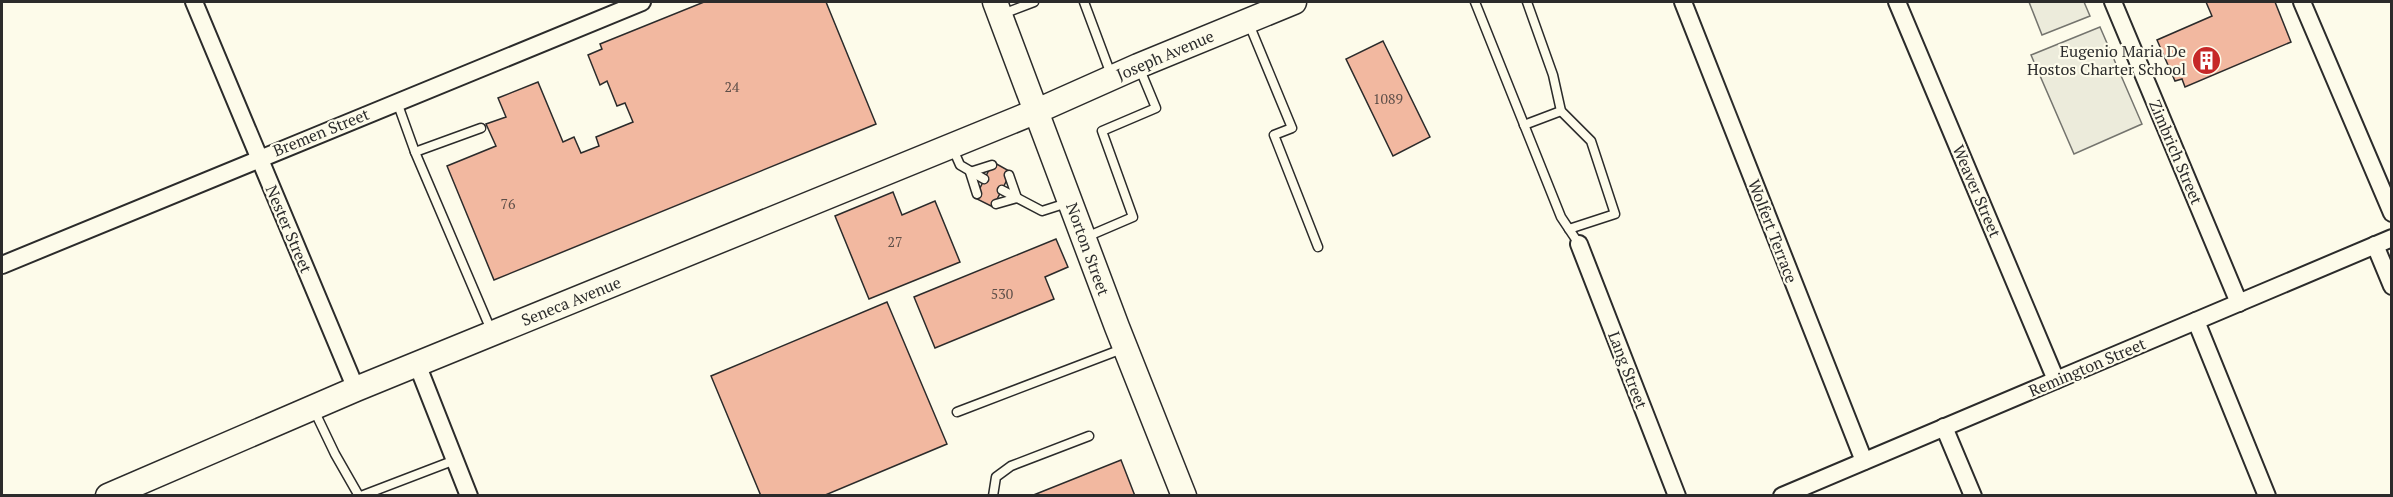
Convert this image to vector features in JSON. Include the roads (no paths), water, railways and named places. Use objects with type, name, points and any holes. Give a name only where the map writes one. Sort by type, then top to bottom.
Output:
[{"type":"main road","name":"Joseph Avenue","points":[[1037,111],[1138,66],[1294,2]]},
{"type":"main road","name":"Norton Street","points":[[997,8],[1125,348],[1184,495]]},
{"type":"main road","name":"Seneca Avenue","points":[[108,495],[356,389],[1037,111]]},
{"type":"street","name":"Nester Street","points":[[194,2],[356,389]]},
{"type":"street","name":"Bremen Street","points":[[2,265],[642,2]]},
{"type":"street","name":"Wolfert Terrace","points":[[1683,2],[1864,461]]},
{"type":"street","name":"Weaver Street","points":[[1897,2],[2056,380]]},
{"type":"street","name":"Zimbrich Street","points":[[2113,2],[2239,303]]},
{"type":"street","points":[[2302,2],[2391,213]]},
{"type":"street","name":"Remington Street","points":[[1782,495],[2391,238]]},
{"type":"street","name":"Lang Street","points":[[1579,244],[1677,495]]},
{"type":"street","points":[[2375,245],[2391,285]]},
{"type":"street","points":[[2196,321],[2267,495]]},
{"type":"street","points":[[417,364],[469,495]]},
{"type":"street","points":[[1944,427],[1973,495]]},
{"type":"lane","points":[[997,8],[1034,2]]},
{"type":"lane","points":[[1084,2],[1113,77]]},
{"type":"lane","points":[[1475,2],[1561,217],[1579,244]]},
{"type":"lane","points":[[1527,2],[1553,75],[1561,111],[1591,141],[1615,214],[1569,230]]},
{"type":"lane","points":[[1248,20],[1292,128],[1274,135],[1318,247]]},
{"type":"lane","points":[[1084,238],[1133,217],[1102,131],[1156,108],[1138,66]]},
{"type":"lane","points":[[397,102],[415,152],[493,333]]},
{"type":"lane","points":[[1524,124],[1561,111]]},
{"type":"lane","points":[[415,152],[481,128]]},
{"type":"lane","points":[[951,146],[960,165],[984,179]]},
{"type":"lane","points":[[970,172],[992,165]]},
{"type":"lane","points":[[970,172],[977,194]]},
{"type":"lane","points":[[1009,175],[1017,198]]},
{"type":"lane","points":[[1002,190],[1042,211],[1070,201]]},
{"type":"lane","points":[[996,204],[1017,198]]},
{"type":"lane","points":[[957,412],[1125,348]]},
{"type":"lane","points":[[313,408],[335,454],[360,495],[455,460]]},
{"type":"lane","points":[[993,495],[996,477],[1011,466],[1089,436]]},
{"type":"place","name":"Eugenio Maria De Hostos Charter School","points":[[2207,60]]}]
